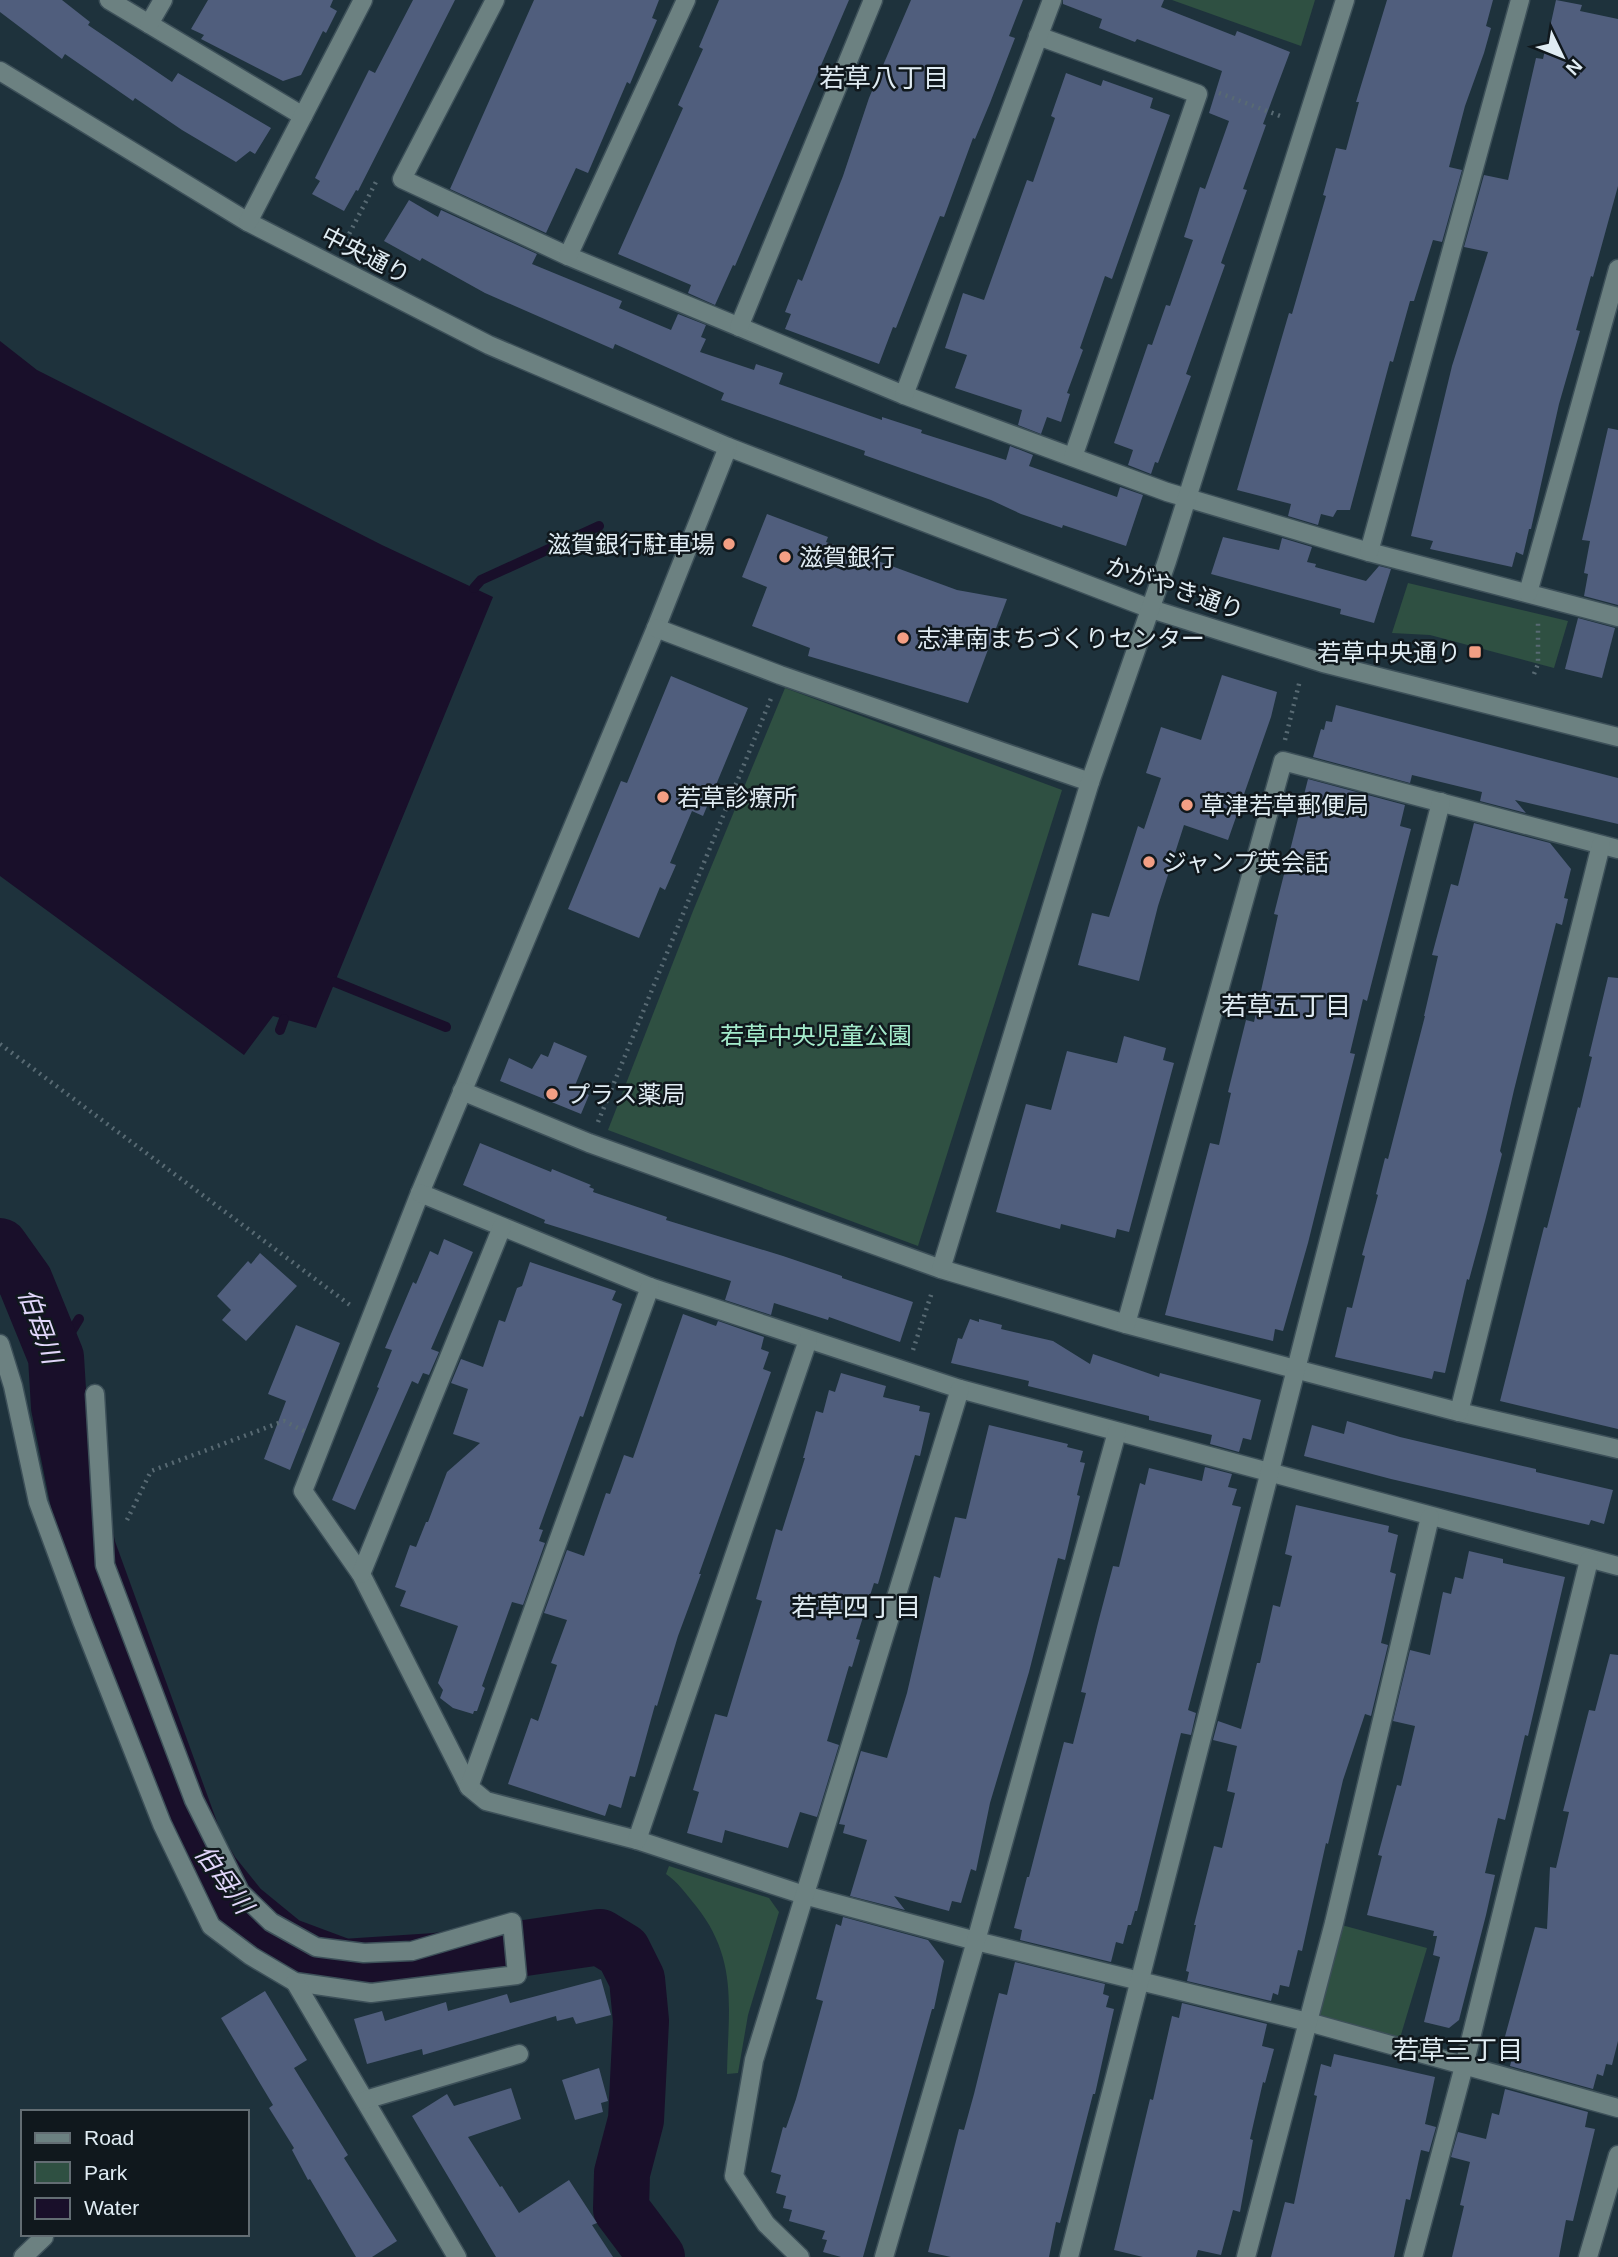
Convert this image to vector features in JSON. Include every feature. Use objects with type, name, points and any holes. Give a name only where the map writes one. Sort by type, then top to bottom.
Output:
[{"type":"street","points":[[109,0],[303,116]]},
{"type":"street","points":[[149,24],[163,0]]},
{"type":"street","points":[[248,222],[363,0]]},
{"type":"street","points":[[495,0],[402,179],[568,256],[904,395],[1187,499],[1369,552],[1618,617]]},
{"type":"street","points":[[568,256],[686,0]]},
{"type":"street","points":[[739,327],[873,0]]},
{"type":"street","points":[[904,395],[1052,0]]},
{"type":"street","points":[[941,1269],[1090,782],[1187,499],[1345,0]]},
{"type":"street","points":[[1369,552],[1520,0]]},
{"type":"street","points":[[1038,36],[1198,94],[1073,457]]},
{"type":"street","name":"中央通り","points":[[0,71],[248,222],[489,345],[729,447]]},
{"type":"street","points":[[1535,595],[1618,269]]},
{"type":"street","points":[[729,447],[462,1091],[303,1491],[361,1574],[469,1787],[486,1801],[637,1840],[804,1895],[975,1941],[1308,2022],[1618,2108]]},
{"type":"street","name":"かがやき通り","points":[[729,447],[1151,609],[1322,663],[1618,737]]},
{"type":"street","points":[[656,628],[780,676],[1090,782]]},
{"type":"street","points":[[1126,1324],[1283,761],[1441,802],[1609,847],[1459,1412]]},
{"type":"street","points":[[1069,2257],[1441,802]]},
{"type":"street","points":[[462,1091],[589,1143],[941,1269],[1126,1324],[1295,1369],[1459,1412],[1618,1449]]},
{"type":"street","points":[[420,1194],[650,1287],[960,1389],[1618,1566]]},
{"type":"street","points":[[361,1574],[502,1227]]},
{"type":"street","points":[[469,1787],[650,1287]]},
{"type":"street","points":[[637,1840],[808,1340]]},
{"type":"street","points":[[0,1344],[13,1386],[37,1502],[162,1824],[211,1926],[251,1956],[295,1983],[371,1993],[517,1975],[512,1922],[412,1951],[364,1953],[316,1947],[271,1922],[240,1892],[194,1801],[105,1565],[95,1394]]},
{"type":"street","points":[[800,2257],[766,2224],[734,2176],[754,2060],[960,1389]]},
{"type":"street","points":[[884,2257],[1117,1432]]},
{"type":"street","points":[[1246,2257],[1308,2022],[1430,1517]]},
{"type":"street","points":[[1413,2257],[1464,2066],[1589,1560]]},
{"type":"street","points":[[295,1983],[457,2257]]},
{"type":"street","points":[[365,2100],[519,2054]]},
{"type":"street","points":[[1588,2257],[1618,2155]]},
{"type":"street","points":[[23,2257],[44,2238]]},
{"type":"path","points":[[1198,94],[1212,91],[1284,117]]},
{"type":"path","points":[[346,240],[380,173]]},
{"type":"path","points":[[1534,674],[1538,664],[1538,614],[1535,595]]},
{"type":"path","points":[[589,1143],[780,676]]},
{"type":"path","points":[[1283,761],[1284,742],[1300,678]]},
{"type":"path","points":[[0,1044],[370,1320]]},
{"type":"path","points":[[906,1370],[932,1292]]},
{"type":"path","points":[[105,1565],[151,1471],[284,1421],[322,1440]]},
{"type":"green space","points":[[1172,0],[1315,0],[1301,46]]},
{"type":"green space","points":[[1408,583],[1568,621],[1554,668],[1430,635],[1392,633]]},
{"type":"green space","name":"若草中央児童公園","points":[[785,688],[1062,790],[918,1246],[608,1130],[693,911]]},
{"type":"green space","points":[[669,1866],[769,1898],[779,1912],[748,2015],[738,2073],[727,2074],[728,1986],[719,1946],[710,1926],[696,1906],[666,1874]]},
{"type":"green space","points":[[1334,1923],[1427,1948],[1397,2048],[1308,2022]]},
{"type":"water","points":[[0,341],[37,370],[382,545],[493,597],[316,1028],[273,1016],[244,1055],[0,876]]},
{"type":"building","points":[[0,0],[62,0],[90,22],[88,25],[172,82],[178,73],[271,128],[255,154],[250,151],[236,162],[135,98],[133,101],[65,54],[62,59],[0,12]]},
{"type":"building","points":[[208,0],[333,0],[330,7],[337,11],[326,33],[323,31],[301,75],[283,81],[201,39],[204,35],[191,29]]},
{"type":"building","points":[[413,0],[455,0],[358,191],[356,190],[344,211],[312,194],[320,181],[315,178],[369,70],[375,73]]},
{"type":"building","points":[[534,0],[659,0],[652,18],[657,20],[588,173],[576,168],[546,233],[450,189]]},
{"type":"building","points":[[719,0],[849,0],[735,266],[733,265],[715,305],[688,293],[691,285],[618,254],[683,108],[678,105],[703,49],[699,47]]},
{"type":"building","points":[[911,0],[1023,0],[1009,36],[1015,38],[990,103],[975,139],[973,138],[944,217],[940,216],[879,364],[785,329],[791,314],[785,312],[798,279],[802,281],[843,176],[869,98]]},
{"type":"building","points":[[1063,0],[1164,0],[1161,7],[1235,36],[1237,31],[1290,52],[1263,124],[1266,125],[1243,189],[1247,190],[1221,263],[1225,265],[1186,374],[1191,376],[1158,463],[1155,462],[1151,474],[1128,465],[1133,450],[1114,443],[1148,344],[1152,345],[1166,305],[1170,306],[1193,240],[1184,237],[1200,187],[1205,189],[1229,121],[1209,113],[1222,71],[1137,39],[1135,42],[1099,28],[1102,19],[1063,4]]},
{"type":"building","points":[[1387,0],[1493,0],[1486,26],[1491,28],[1465,106],[1449,167],[1462,170],[1442,242],[1433,240],[1414,301],[1410,301],[1393,362],[1390,361],[1350,510],[1337,510],[1333,517],[1321,514],[1318,525],[1288,516],[1291,504],[1237,490],[1289,313],[1292,314],[1326,196],[1323,195],[1336,148],[1346,150],[1359,102],[1356,102]]},
{"type":"building","points":[[1556,0],[1582,5],[1580,11],[1618,19],[1618,186],[1576,330],[1580,331],[1559,404],[1531,529],[1523,555],[1516,552],[1512,567],[1430,549],[1433,541],[1411,536],[1452,366],[1488,252],[1464,247],[1484,175],[1508,180],[1536,58],[1543,59]]},
{"type":"building","points":[[1066,73],[1101,86],[1103,80],[1153,98],[1150,108],[1170,115],[1112,279],[1105,276],[1080,348],[1083,350],[1067,393],[1070,394],[1061,422],[1047,417],[1041,434],[1018,425],[1022,410],[955,388],[967,355],[945,348],[963,293],[984,300],[1027,180],[1033,182],[1055,118],[1051,116]]},
{"type":"building","points":[[409,200],[438,217],[441,210],[537,254],[532,264],[622,301],[619,308],[671,330],[678,314],[706,325],[701,337],[706,339],[700,352],[754,370],[756,364],[783,373],[779,384],[1006,460],[1010,446],[1033,455],[1029,466],[1117,497],[1120,487],[1143,495],[1126,546],[1021,514],[991,500],[864,455],[865,451],[721,400],[724,393],[615,344],[613,349],[485,293],[422,258],[420,261],[384,241]]},
{"type":"building","points":[[1608,428],[1618,430],[1618,605],[1584,596],[1588,574],[1584,573],[1590,541],[1582,540]]},
{"type":"building","name":"志津南まちづくりセンター","points":[[767,514],[828,537],[826,542],[957,590],[1007,599],[968,703],[808,656],[810,648],[752,626],[767,587],[742,577]]},
{"type":"building","points":[[1223,537],[1279,550],[1282,538],[1312,547],[1307,562],[1316,564],[1315,567],[1366,581],[1379,566],[1391,569],[1374,623],[1340,614],[1341,609],[1211,574]]},
{"type":"building","points":[[1578,618],[1615,628],[1602,678],[1565,669]]},
{"type":"building","points":[[1222,675],[1277,692],[1271,717],[1228,840],[1184,825],[1158,906],[1139,981],[1078,965],[1092,913],[1109,917],[1138,826],[1144,829],[1161,778],[1146,773],[1161,727],[1201,740]]},
{"type":"building","name":"若草診療所","points":[[671,676],[748,708],[703,816],[692,811],[670,863],[676,865],[665,890],[660,887],[639,938],[568,909],[621,781],[627,783]]},
{"type":"building","points":[[1336,705],[1618,778],[1618,824],[1515,800],[1526,813],[1480,801],[1482,792],[1412,775],[1410,783],[1313,757],[1321,729],[1324,730],[1326,721],[1332,722]]},
{"type":"building","points":[[1308,779],[1405,805],[1400,826],[1411,829],[1367,1001],[1363,999],[1350,1053],[1355,1054],[1308,1243],[1283,1331],[1275,1329],[1273,1341],[1165,1315],[1210,1143],[1219,1145],[1231,1093],[1228,1092],[1246,1020],[1254,1022],[1278,915],[1274,914]]},
{"type":"building","points":[[1474,823],[1550,843],[1571,869],[1564,898],[1568,899],[1562,925],[1556,923],[1514,1090],[1500,1151],[1502,1154],[1469,1280],[1467,1279],[1445,1373],[1434,1371],[1432,1379],[1335,1357],[1347,1307],[1352,1308],[1385,1158],[1388,1159],[1425,1016],[1438,956],[1432,955],[1451,884],[1458,886]]},
{"type":"building","points":[[1608,977],[1618,978],[1618,1429],[1500,1401],[1544,1227],[1547,1228],[1578,1107],[1580,1108]]},
{"type":"building","points":[[1124,1036],[1166,1048],[1163,1060],[1174,1063],[1129,1232],[1117,1229],[1115,1238],[1061,1224],[1060,1229],[996,1212],[1026,1104],[1051,1110],[1067,1051],[1117,1063]]},
{"type":"building","name":"プラス薬局","points":[[554,1042],[587,1056],[574,1088],[589,1095],[581,1114],[500,1081],[509,1058],[532,1069],[541,1054],[548,1057]]},
{"type":"building","points":[[480,1143],[591,1185],[589,1187],[594,1189],[593,1192],[667,1217],[666,1220],[783,1256],[913,1302],[900,1342],[829,1317],[828,1320],[774,1303],[771,1315],[725,1300],[731,1281],[544,1223],[545,1220],[463,1185]]},
{"type":"building","points":[[444,1239],[473,1252],[431,1349],[439,1352],[429,1375],[423,1373],[418,1384],[412,1381],[355,1510],[332,1500],[379,1388],[377,1387],[392,1350],[385,1348],[413,1282],[416,1284],[430,1251],[438,1255]]},
{"type":"building","points":[[260,1253],[297,1286],[246,1341],[222,1320],[231,1310],[217,1296],[248,1261],[251,1264]]},
{"type":"building","points":[[530,1262],[616,1291],[612,1300],[622,1304],[583,1417],[580,1416],[539,1529],[543,1530],[539,1541],[545,1543],[523,1605],[512,1602],[482,1686],[485,1688],[477,1711],[473,1714],[453,1708],[440,1698],[443,1690],[438,1683],[458,1626],[400,1606],[406,1591],[395,1587],[410,1545],[416,1547],[447,1472],[480,1443],[453,1434],[468,1389],[451,1383],[461,1359],[483,1367],[499,1320],[505,1322]]},
{"type":"building","points":[[683,1314],[716,1326],[718,1321],[764,1337],[761,1349],[769,1352],[763,1369],[771,1372],[678,1636],[635,1777],[630,1776],[621,1808],[609,1804],[605,1816],[508,1784],[531,1718],[538,1721],[557,1665],[551,1663],[567,1620],[544,1613],[567,1550],[584,1556],[606,1493],[610,1494],[624,1455],[633,1458]]},
{"type":"building","points":[[970,1319],[1002,1325],[1001,1329],[1053,1341],[1090,1364],[1093,1354],[1159,1377],[1160,1373],[1261,1400],[1251,1440],[1243,1438],[1239,1452],[1210,1444],[1212,1435],[1149,1420],[1149,1416],[1028,1386],[1029,1381],[951,1363],[958,1338],[962,1339]]},
{"type":"building","points":[[296,1325],[340,1343],[290,1470],[264,1459],[286,1401],[268,1394]]},
{"type":"building","points":[[841,1373],[886,1386],[883,1397],[920,1406],[919,1411],[930,1413],[920,1456],[915,1455],[878,1584],[874,1583],[856,1639],[860,1640],[852,1667],[849,1666],[827,1741],[839,1745],[817,1817],[800,1812],[788,1848],[725,1830],[722,1843],[687,1833],[699,1792],[693,1790],[715,1714],[727,1717],[762,1601],[756,1599],[776,1529],[782,1531],[805,1458],[816,1411],[823,1413],[829,1390],[835,1392]]},
{"type":"building","points":[[1347,1421],[1400,1437],[1613,1490],[1604,1524],[1591,1520],[1589,1525],[1304,1456],[1312,1425],[1344,1434]]},
{"type":"building","points":[[989,1425],[1068,1444],[1067,1447],[1083,1451],[1080,1462],[1085,1463],[1077,1495],[1080,1496],[1065,1560],[1058,1558],[1029,1672],[990,1803],[976,1871],[971,1869],[961,1903],[952,1901],[949,1911],[894,1896],[905,1910],[850,1896],[867,1840],[843,1833],[845,1825],[839,1824],[861,1751],[887,1758],[907,1693],[934,1576],[940,1578],[955,1517],[966,1519]]},
{"type":"building","points":[[1205,1467],[1232,1474],[1228,1487],[1237,1489],[1232,1505],[1241,1507],[1188,1710],[1196,1713],[1191,1735],[1181,1733],[1137,1911],[1131,1925],[1128,1925],[1123,1944],[1116,1942],[1111,1962],[1020,1940],[1022,1930],[1014,1928],[1027,1877],[1064,1742],[1073,1744],[1086,1693],[1081,1692],[1098,1623],[1113,1566],[1119,1567],[1140,1483],[1145,1485],[1149,1468],[1202,1481]]},
{"type":"building","points":[[1296,1505],[1389,1526],[1388,1532],[1398,1535],[1390,1572],[1396,1574],[1381,1643],[1388,1645],[1371,1716],[1365,1714],[1343,1780],[1302,1951],[1298,1950],[1289,1987],[1280,1985],[1278,1995],[1273,1993],[1271,2001],[1187,1981],[1189,1972],[1186,1971],[1194,1925],[1214,1846],[1222,1848],[1235,1793],[1227,1791],[1237,1746],[1213,1740],[1218,1721],[1241,1729],[1273,1605],[1280,1607],[1292,1556],[1285,1554]]},
{"type":"building","points":[[1469,1551],[1503,1559],[1503,1563],[1565,1577],[1528,1736],[1525,1735],[1505,1820],[1498,1818],[1485,1873],[1495,1875],[1459,2020],[1449,2028],[1424,2022],[1440,1957],[1433,1955],[1437,1936],[1433,1936],[1434,1931],[1367,1915],[1382,1856],[1378,1855],[1397,1785],[1401,1786],[1415,1726],[1393,1721],[1410,1650],[1430,1655],[1443,1592],[1451,1594],[1455,1577],[1463,1579]]},
{"type":"building","points":[[1610,1654],[1618,1655],[1618,2041],[1612,2065],[1606,2064],[1603,2076],[1597,2074],[1593,2089],[1510,2066],[1513,2054],[1501,2051],[1535,1927],[1547,1929],[1550,1867],[1556,1868],[1569,1812],[1563,1811],[1589,1710],[1595,1711]]},
{"type":"building","points":[[843,1917],[928,1940],[944,1961],[934,2009],[863,2257],[841,2257],[823,2252],[827,2240],[822,2239],[825,2231],[789,2221],[792,2210],[783,2208],[786,2196],[776,2193],[781,2175],[771,2172],[783,2127],[786,2128],[796,2099],[823,2001],[816,1999],[836,1924],[841,1926]]},
{"type":"building","points":[[1015,1962],[1105,1984],[1103,1994],[1109,1996],[1106,2007],[1114,2009],[1095,2094],[1060,2223],[1056,2222],[1049,2257],[951,2257],[928,2252],[959,2129],[964,2130],[999,1993],[1007,1995]]},
{"type":"building","points":[[601,1979],[611,2015],[576,2024],[573,2017],[557,2021],[556,2016],[423,2055],[422,2049],[367,2064],[354,2019],[382,2011],[385,2021],[446,2002],[448,2011],[507,1994],[510,2003]]},
{"type":"building","points":[[265,1991],[307,2060],[294,2068],[348,2155],[344,2158],[397,2241],[372,2257],[356,2257],[310,2179],[308,2180],[292,2150],[294,2148],[269,2108],[273,2105],[221,2018]]},
{"type":"building","points":[[1182,2003],[1267,2024],[1262,2046],[1274,2049],[1265,2083],[1263,2082],[1250,2139],[1253,2140],[1240,2212],[1233,2210],[1221,2255],[1198,2250],[1196,2257],[1143,2257],[1114,2250],[1172,2016],[1179,2018]]},
{"type":"building","points":[[1334,2054],[1435,2077],[1425,2124],[1436,2127],[1429,2152],[1421,2150],[1410,2200],[1406,2199],[1394,2257],[1271,2257],[1285,2202],[1294,2204],[1317,2096],[1314,2095],[1321,2064],[1331,2067]]},
{"type":"building","points":[[599,2068],[608,2101],[601,2103],[603,2112],[575,2120],[562,2080]]},
{"type":"building","points":[[511,2088],[521,2119],[468,2137],[519,2213],[569,2180],[597,2223],[592,2225],[613,2257],[496,2257],[412,2116],[447,2094],[454,2106]]},
{"type":"building","points":[[1505,2089],[1588,2112],[1585,2127],[1595,2129],[1573,2221],[1566,2220],[1559,2257],[1452,2257],[1464,2206],[1460,2205],[1470,2162],[1451,2157],[1458,2132],[1486,2139],[1492,2113],[1499,2115]]},
{"type":"waterway","points":[[474,588],[481,580],[599,526]]},
{"type":"waterway","points":[[335,982],[446,1027]]},
{"type":"waterway","points":[[280,1030],[284,1019]]},
{"type":"waterway","name":"伯母川","points":[[0,1246],[25,1281],[56,1357],[59,1407],[88,1549],[196,1846],[212,1873],[241,1909],[285,1945],[344,1967],[436,1961],[600,1937],[623,1951],[637,1979],[641,2021],[636,2120],[622,2173],[621,2209],[657,2257]]},
{"type":"waterway","points":[[56,1357],[79,1319]]},
{"type":"place","name":"滋賀銀行駐車場","points":[[729,544]]},
{"type":"place","name":"滋賀銀行","points":[[785,557]]},
{"type":"place","name":"志津南まちづくりセンター","points":[[903,638]]},
{"type":"place","name":"若草中央通り","points":[[1475,652]]},
{"type":"place","name":"若草診療所","points":[[663,797]]},
{"type":"place","name":"草津若草郵便局","points":[[1187,805]]},
{"type":"place","name":"ジャンプ英会話","points":[[1149,862]]},
{"type":"place","name":"プラス薬局","points":[[552,1094]]},
{"type":"district","name":"若草八丁目","points":[[884,78]]},
{"type":"district","name":"若草五丁目","points":[[1286,1006]]},
{"type":"district","name":"若草四丁目","points":[[856,1607]]},
{"type":"district","name":"若草三丁目","points":[[1458,2050]]}]
